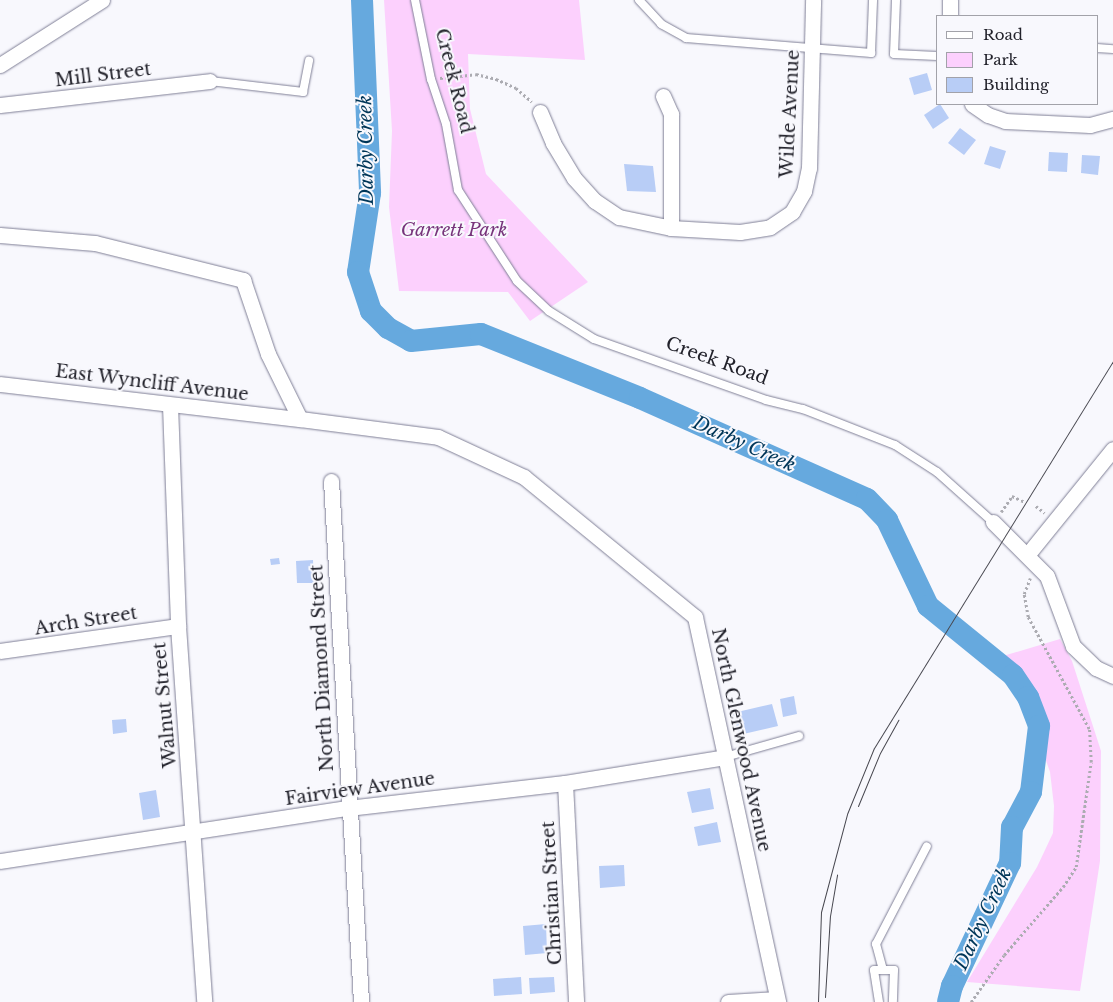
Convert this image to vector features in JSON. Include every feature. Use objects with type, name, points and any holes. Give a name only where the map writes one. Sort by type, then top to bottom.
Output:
[{"type":"street","points":[[0,65],[102,0]]},
{"type":"street","name":"Wilde Avenue","points":[[540,112],[553,143],[574,178],[595,201],[619,217],[671,228],[740,232],[770,227],[792,212],[804,191],[809,168],[813,0]]},
{"type":"street","points":[[950,0],[950,15]]},
{"type":"street","name":"Mill Street","points":[[0,105],[210,81]]},
{"type":"street","points":[[663,96],[671,114],[671,228]]},
{"type":"street","points":[[973,105],[988,115],[1004,121],[1090,125],[1113,119]]},
{"type":"street","points":[[0,235],[95,243],[243,280],[268,354],[300,419]]},
{"type":"street","name":"East Wyncliff Avenue","points":[[0,384],[300,419]]},
{"type":"street","name":"Walnut Street","points":[[170,404],[178,626],[195,833],[204,1002]]},
{"type":"street","name":"North Glenwood Avenue","points":[[300,419],[438,437],[524,476],[695,617],[778,1000]]},
{"type":"street","points":[[1028,554],[1113,449]]},
{"type":"street","name":"North Diamond Street","points":[[330,481],[348,808],[362,1002]]},
{"type":"street","name":"Creek Road","points":[[994,522],[1028,554],[1047,576],[1073,646],[1096,668],[1113,676]]},
{"type":"street","name":"Arch Street","points":[[0,651],[178,626]]},
{"type":"street","name":"Fairview Avenue","points":[[0,861],[195,833],[348,808],[565,783],[725,757]]},
{"type":"street","name":"Christian Street","points":[[565,783],[576,1002]]},
{"type":"street","points":[[728,1002],[778,1000]]},
{"type":"lane","name":"Creek Road","points":[[415,0],[431,79],[446,124],[458,190],[517,280],[549,311],[594,339],[766,400],[803,409],[895,445],[937,472],[994,522]]},
{"type":"lane","points":[[639,0],[661,24],[686,38],[812,51],[871,53],[873,0]]},
{"type":"lane","points":[[896,0],[894,54],[936,56]]},
{"type":"lane","points":[[1098,48],[1113,49]]},
{"type":"lane","points":[[210,81],[304,92],[309,61]]},
{"type":"lane","points":[[725,757],[799,736]]},
{"type":"lane","points":[[883,970],[876,944],[927,846]]},
{"type":"lane","points":[[879,1002],[874,970],[894,970],[893,1002]]},
{"type":"path","points":[[431,79],[476,74],[496,79],[516,88],[540,112]]},
{"type":"path","points":[[994,522],[1012,496],[1025,502]]},
{"type":"path","points":[[971,1002],[1004,955],[1063,887],[1076,867],[1091,762],[1089,730],[1028,617],[1024,594],[1029,579],[1039,567]]},
{"type":"green space","name":"Garrett Park","points":[[384,0],[579,0],[585,60],[468,54],[470,109],[486,174],[588,282],[530,321],[508,292],[399,291],[389,207],[392,131]]},
{"type":"green space","points":[[1060,639],[1072,661],[1101,751],[1100,861],[1080,991],[967,982],[1037,867],[1053,833],[1054,806],[1050,772],[1029,712],[1010,689],[993,659]]},
{"type":"building","points":[[927,73],[932,90],[914,95],[909,78]]},
{"type":"building","points":[[941,105],[949,118],[933,129],[924,115]]},
{"type":"building","points":[[960,128],[976,140],[964,155],[948,143]]},
{"type":"building","points":[[990,146],[1006,151],[1000,169],[984,164]]},
{"type":"building","points":[[1049,152],[1068,153],[1067,172],[1048,171]]},
{"type":"building","points":[[1082,155],[1100,156],[1098,175],[1081,173]]},
{"type":"building","points":[[624,164],[653,166],[656,192],[627,191]]},
{"type":"building","points":[[279,558],[280,564],[271,565],[270,559]]},
{"type":"building","points":[[313,560],[314,583],[297,583],[296,561]]},
{"type":"building","points":[[794,696],[797,714],[783,717],[780,699]]},
{"type":"building","points":[[772,704],[778,726],[739,735],[733,713]]},
{"type":"building","points":[[126,719],[127,732],[113,734],[112,720]]},
{"type":"building","points":[[710,788],[714,809],[692,813],[687,792]]},
{"type":"building","points":[[156,790],[160,817],[143,820],[139,793]]},
{"type":"building","points":[[717,822],[721,842],[698,846],[694,827]]},
{"type":"building","points":[[624,865],[625,886],[600,888],[599,866]]},
{"type":"building","points":[[546,924],[547,953],[525,955],[523,926]]},
{"type":"building","points":[[521,977],[522,994],[494,996],[493,979]]},
{"type":"building","points":[[554,977],[555,992],[530,994],[529,978]]},
{"type":"waterway","name":"Darby Creek","points":[[362,0],[370,193],[358,272],[371,311],[388,328],[411,341],[481,334],[640,398],[867,499],[887,520],[928,606],[1013,675],[1028,697],[1039,726],[1031,792],[1012,827],[1010,863],[952,986],[948,1002]]},
{"type":"tram line","points":[[818,1002],[821,912],[847,814],[874,748],[1113,361]]},
{"type":"tram line","points":[[858,806],[880,753],[898,720]]},
{"type":"tram line","points":[[825,997],[830,916],[837,875]]}]
